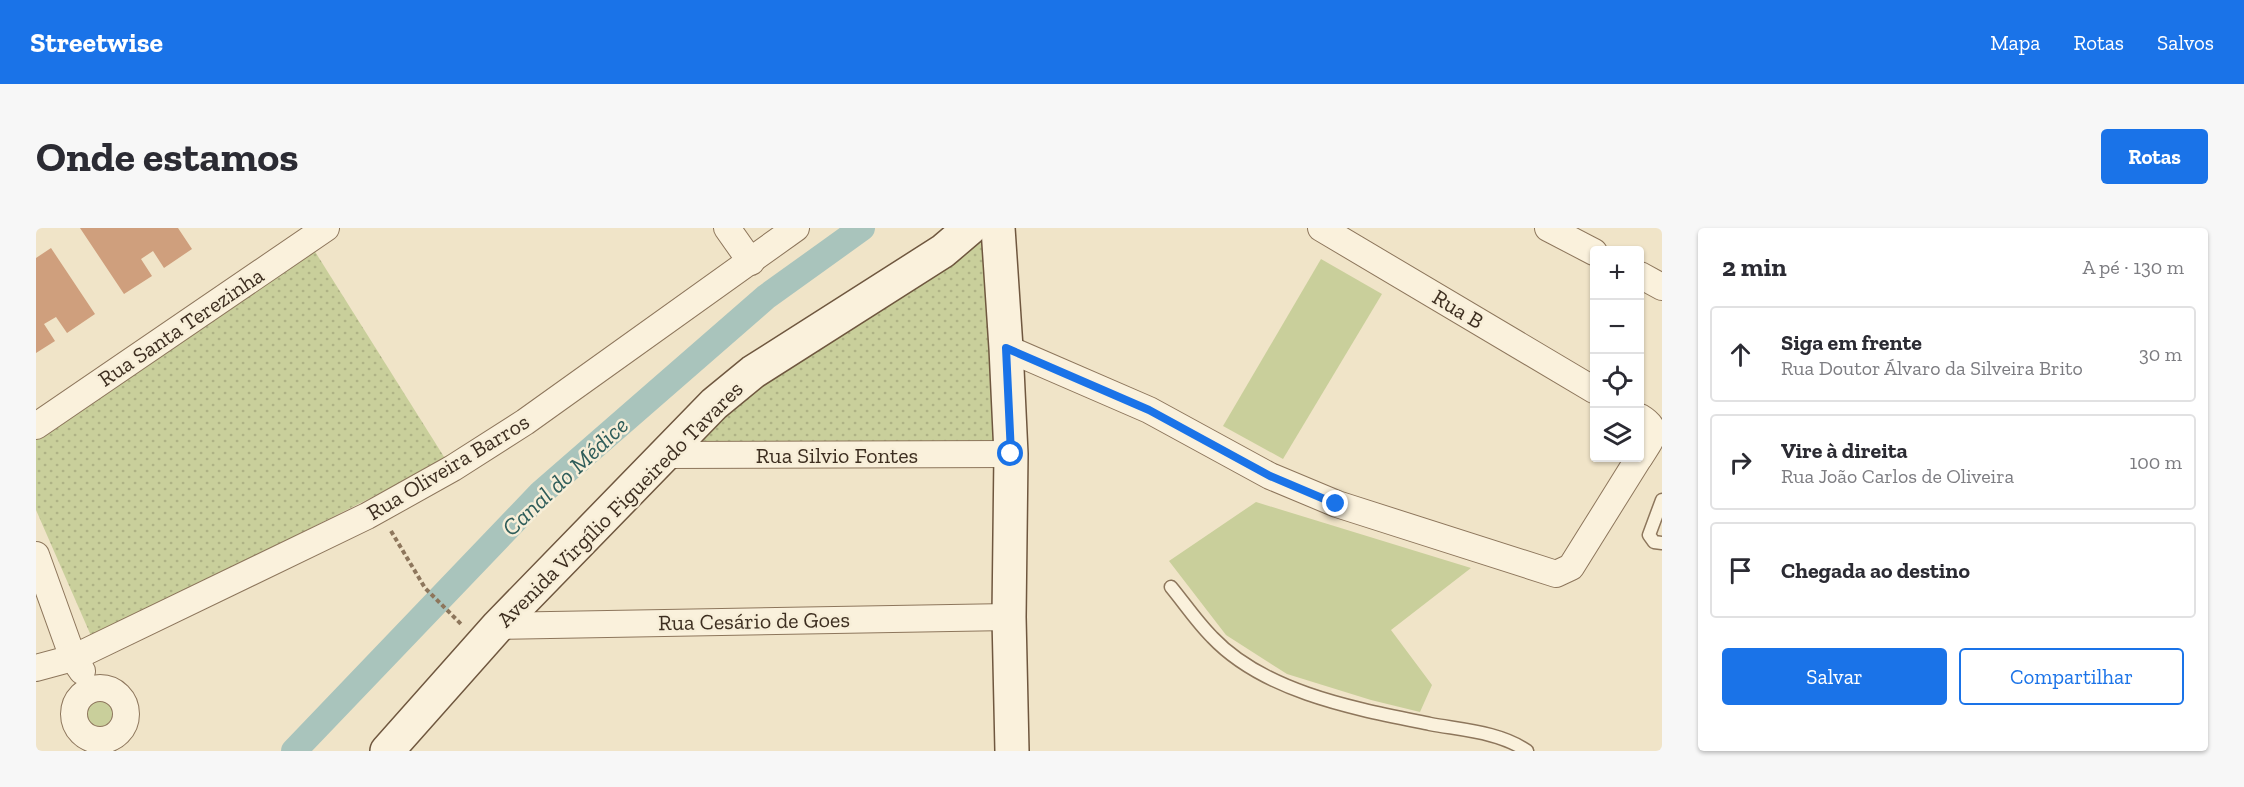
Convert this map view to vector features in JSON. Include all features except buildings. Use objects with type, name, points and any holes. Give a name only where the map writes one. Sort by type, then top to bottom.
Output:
[{"type":"street","name":"Rua Santa Terezinha","points":[[36,426],[326,228]]},
{"type":"street","points":[[727,228],[751,262]]},
{"type":"street","name":"Rua Oliveira Barros","points":[[36,668],[73,658],[379,509],[453,468],[525,422],[796,228]]},
{"type":"street","name":"Avenida Virgílio Figueiredo Tavares","points":[[387,751],[483,628],[714,404],[753,372],[943,251],[970,228]]},
{"type":"street","points":[[998,228],[1011,454],[1009,617],[1012,751]]},
{"type":"street","name":"Rua B","points":[[1321,228],[1590,388]]},
{"type":"street","points":[[1548,228],[1590,250]]},
{"type":"street","points":[[1644,277],[1662,287]]},
{"type":"street","points":[[1006,348],[1149,410],[1270,476],[1336,504],[1556,574],[1571,567],[1631,462]]},
{"type":"street","name":"Rua Silvio Fontes","points":[[663,455],[1011,454]]},
{"type":"street","points":[[36,555],[73,658],[93,689]]},
{"type":"street","name":"Rua Cesário de Goes","points":[[483,628],[1009,617]]},
{"type":"lane","points":[[1662,500],[1649,536],[1654,542],[1662,543]]},
{"type":"lane","points":[[1171,587],[1213,638],[1250,667],[1291,689],[1375,712],[1496,737],[1527,751]]},
{"type":"path","points":[[379,509],[425,588],[483,628]]},
{"type":"green space","points":[[986,236],[997,443],[686,444],[720,407],[958,259]]},
{"type":"green space","points":[[314,250],[446,460],[92,638],[36,510],[36,437]]},
{"type":"green space","points":[[1321,259],[1382,294],[1283,459],[1223,426]]},
{"type":"green space","points":[[1256,502],[1471,568],[1391,630],[1432,685],[1420,712],[1371,700],[1287,674],[1226,635],[1169,561]]},
{"type":"green space","points":[[97,696],[109,699],[116,711],[114,724],[92,730],[84,717],[84,702]]},
{"type":"waterway","name":"Canal do Médice","points":[[294,751],[541,493],[766,297],[862,228]]},
{"type":"route","points":[[1011,454],[1006,348],[1149,410],[1270,476],[1336,504]]}]
